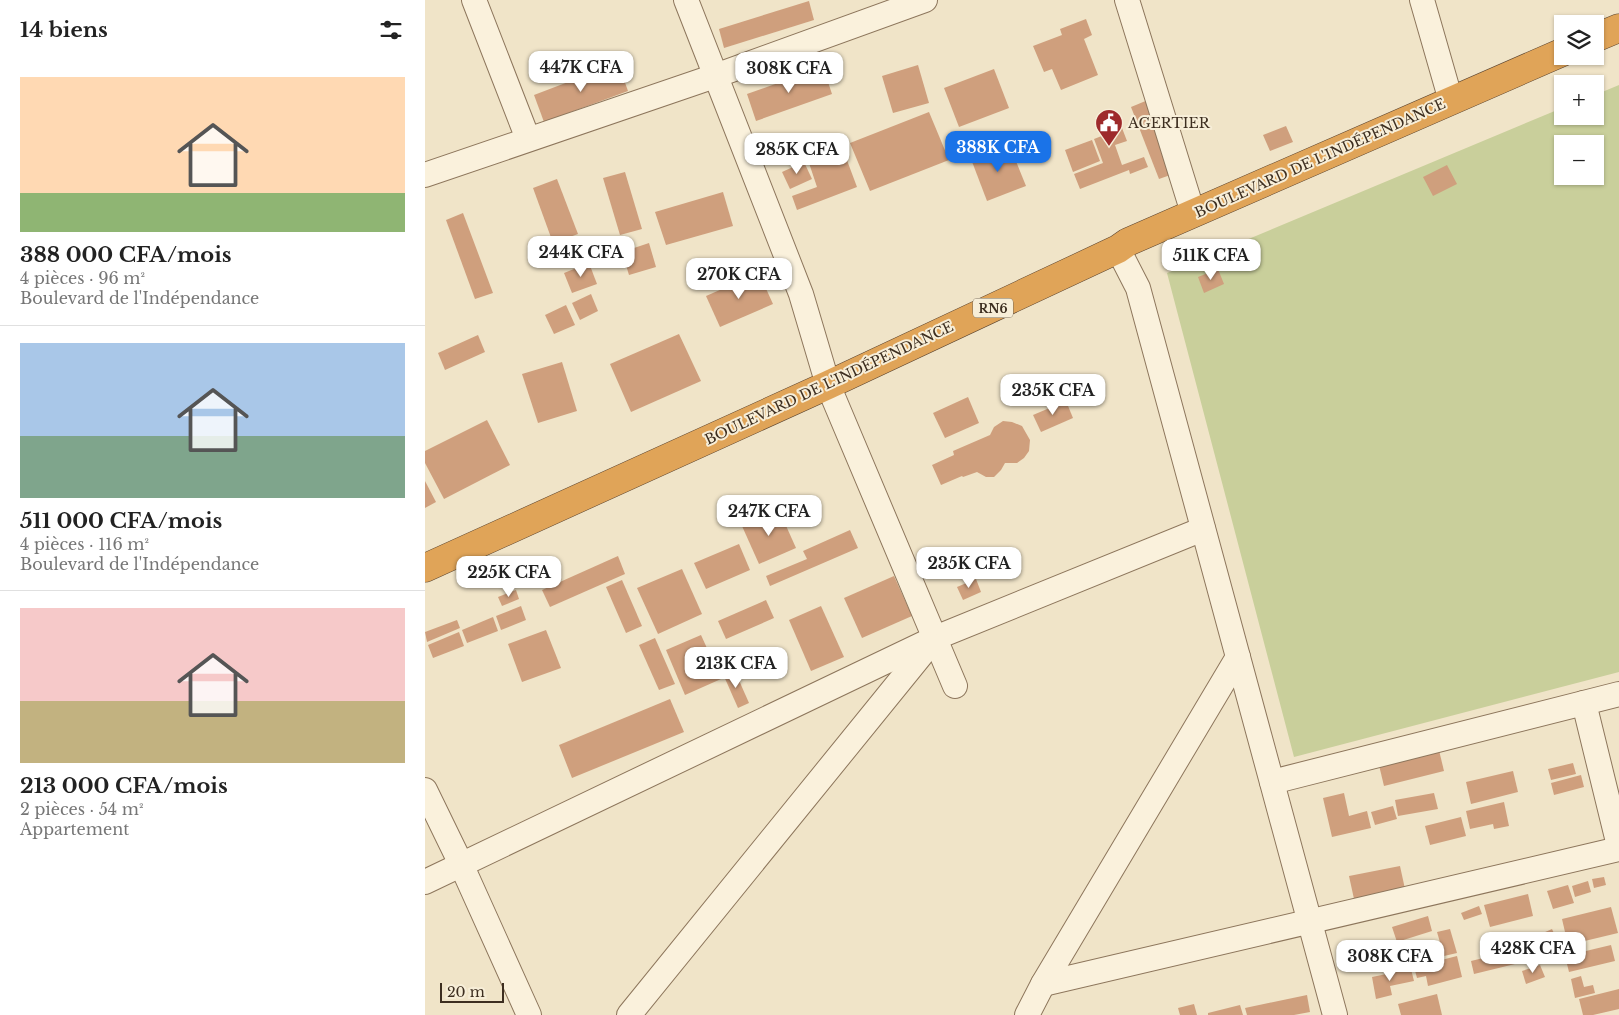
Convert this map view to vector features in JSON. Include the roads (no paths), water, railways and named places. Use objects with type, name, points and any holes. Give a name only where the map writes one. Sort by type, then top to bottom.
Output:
[{"type":"highway","points":[[1604,34],[1619,28]]},
{"type":"highway","name":"BOULEVARD DE L'INDÉPENDANCE","points":[[425,568],[828,385],[1118,249],[1128,242],[1554,56]]},
{"type":"street","points":[[474,0],[528,139]]},
{"type":"street","points":[[685,0],[801,294],[828,385],[955,686]]},
{"type":"street","points":[[425,175],[715,76],[925,0]]},
{"type":"street","points":[[1127,0],[1193,213]]},
{"type":"street","points":[[1422,0],[1451,101]]},
{"type":"street","points":[[1118,249],[1138,288],[1335,1015]]},
{"type":"street","points":[[425,882],[935,638],[1203,529]]},
{"type":"street","points":[[629,1015],[935,638]]},
{"type":"street","points":[[1027,1015],[1043,984],[1238,657]]},
{"type":"street","points":[[1272,782],[1619,694]]},
{"type":"street","points":[[1043,984],[1619,847],[1584,703]]},
{"type":"street","points":[[425,790],[461,864],[529,1015]]},
{"type":"place","name":"AGERTIER","points":[[1109,147]]}]
